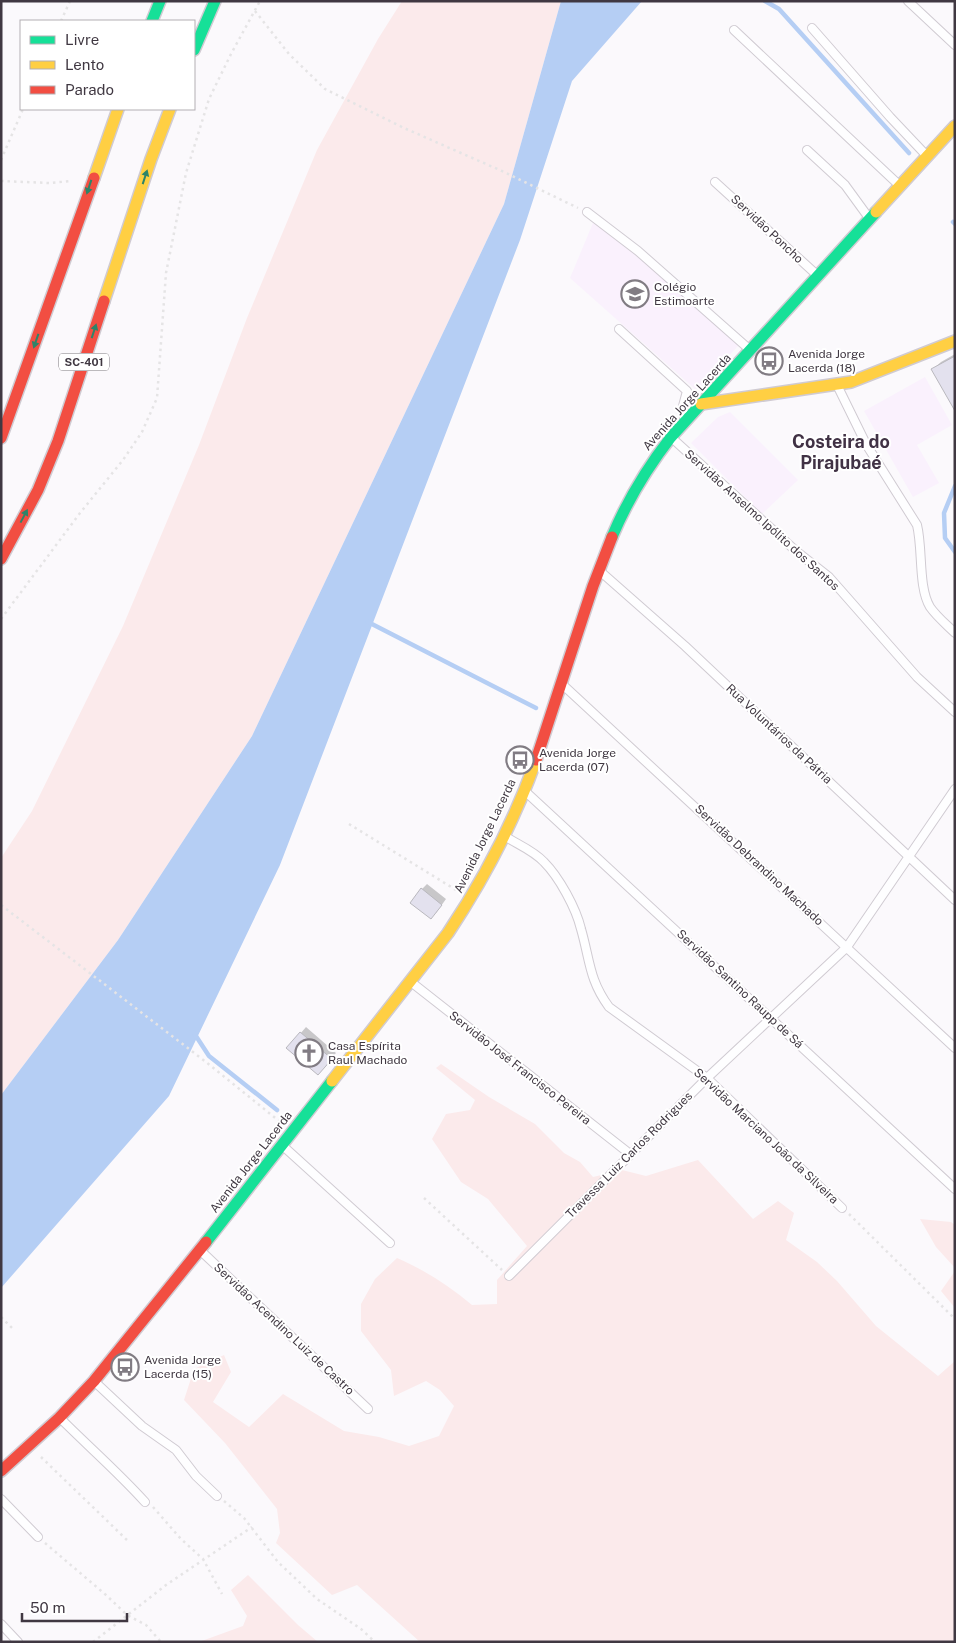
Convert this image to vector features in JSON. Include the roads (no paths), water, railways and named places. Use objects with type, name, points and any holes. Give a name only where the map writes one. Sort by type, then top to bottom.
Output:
[{"type":"main road","points":[[152,20],[160,1]]},
{"type":"main road","points":[[195,48],[216,1]]},
{"type":"main road","points":[[1,438],[54,293],[92,176],[118,110]]},
{"type":"main road","name":"SC-401","points":[[1,559],[38,490],[58,441],[151,159],[170,110]]},
{"type":"main road","name":"Avenida Jorge Lacerda","points":[[1,1471],[59,1418],[94,1381],[200,1250],[281,1144],[448,933],[471,899],[525,790],[599,571],[623,512],[639,482],[671,437],[955,126]]},
{"type":"main road","points":[[701,404],[851,382],[955,341]]},
{"type":"lane","points":[[908,1],[955,45]]},
{"type":"lane","points":[[812,28],[890,117],[928,156]]},
{"type":"lane","points":[[734,30],[900,186]]},
{"type":"lane","points":[[807,150],[845,185],[870,220]]},
{"type":"lane","name":"Servidão Poncho","points":[[715,182],[818,277]]},
{"type":"lane","points":[[587,212],[638,251],[751,351]]},
{"type":"lane","points":[[620,329],[687,391],[683,406],[685,422]]},
{"type":"lane","points":[[837,385],[866,444],[917,525],[920,539],[923,587],[926,597],[937,615],[955,633]]},
{"type":"lane","name":"Servidão Anselmo Ipólito dos Santos","points":[[671,437],[796,551],[829,577],[917,677],[955,712]]},
{"type":"lane","name":"Rua Voluntários da Pátria","points":[[599,571],[685,646],[955,900]]},
{"type":"lane","name":"Servidão Debrandino Machado","points":[[562,684],[955,1048]]},
{"type":"lane","name":"Travessa Luiz Carlos Rodrigues","points":[[509,1276],[707,1078],[847,947],[955,789]]},
{"type":"lane","name":"Servidão Santino Raupp de Sá","points":[[525,790],[955,1189]]},
{"type":"lane","name":"Servidão Marciano João da Silveira","points":[[503,836],[534,853],[552,872],[576,914],[581,928],[589,967],[601,996],[609,1007],[707,1078],[842,1208]]},
{"type":"lane","name":"Servidão José Francisco Pereira","points":[[410,982],[630,1154]]},
{"type":"lane","points":[[281,1144],[390,1243]]},
{"type":"lane","name":"Servidão Acendino Luiz de Castro","points":[[200,1250],[368,1409]]},
{"type":"lane","points":[[94,1381],[142,1426],[176,1450],[196,1476],[217,1496]]},
{"type":"lane","points":[[59,1418],[128,1483],[145,1502]]},
{"type":"lane","points":[[1,1499],[38,1537]]},
{"type":"lane","points":[[1,1624],[18,1642]]},
{"type":"water","points":[[561,1],[642,1],[572,81],[520,240],[280,865],[169,1096],[1,1288],[1,1095],[118,940],[252,736],[504,204]]},
{"type":"waterway","points":[[765,1],[779,9],[909,153]]},
{"type":"waterway","points":[[955,486],[944,513],[945,538],[955,552]]},
{"type":"waterway","points":[[368,622],[536,708]]},
{"type":"waterway","points":[[194,1033],[209,1056],[277,1110]]},
{"type":"place","name":"Colégio Estimoarte","points":[[635,294]]},
{"type":"place","name":"Avenida Jorge Lacerda (18)","points":[[769,361]]},
{"type":"place","name":"Avenida Jorge Lacerda (07)","points":[[520,760]]},
{"type":"place","name":"Casa Espírita Raul Machado","points":[[309,1053]]},
{"type":"place","name":"Avenida Jorge Lacerda (15)","points":[[125,1367]]},
{"type":"district","name":"Costeira do Pirajubaé","points":[[841,452]]}]
